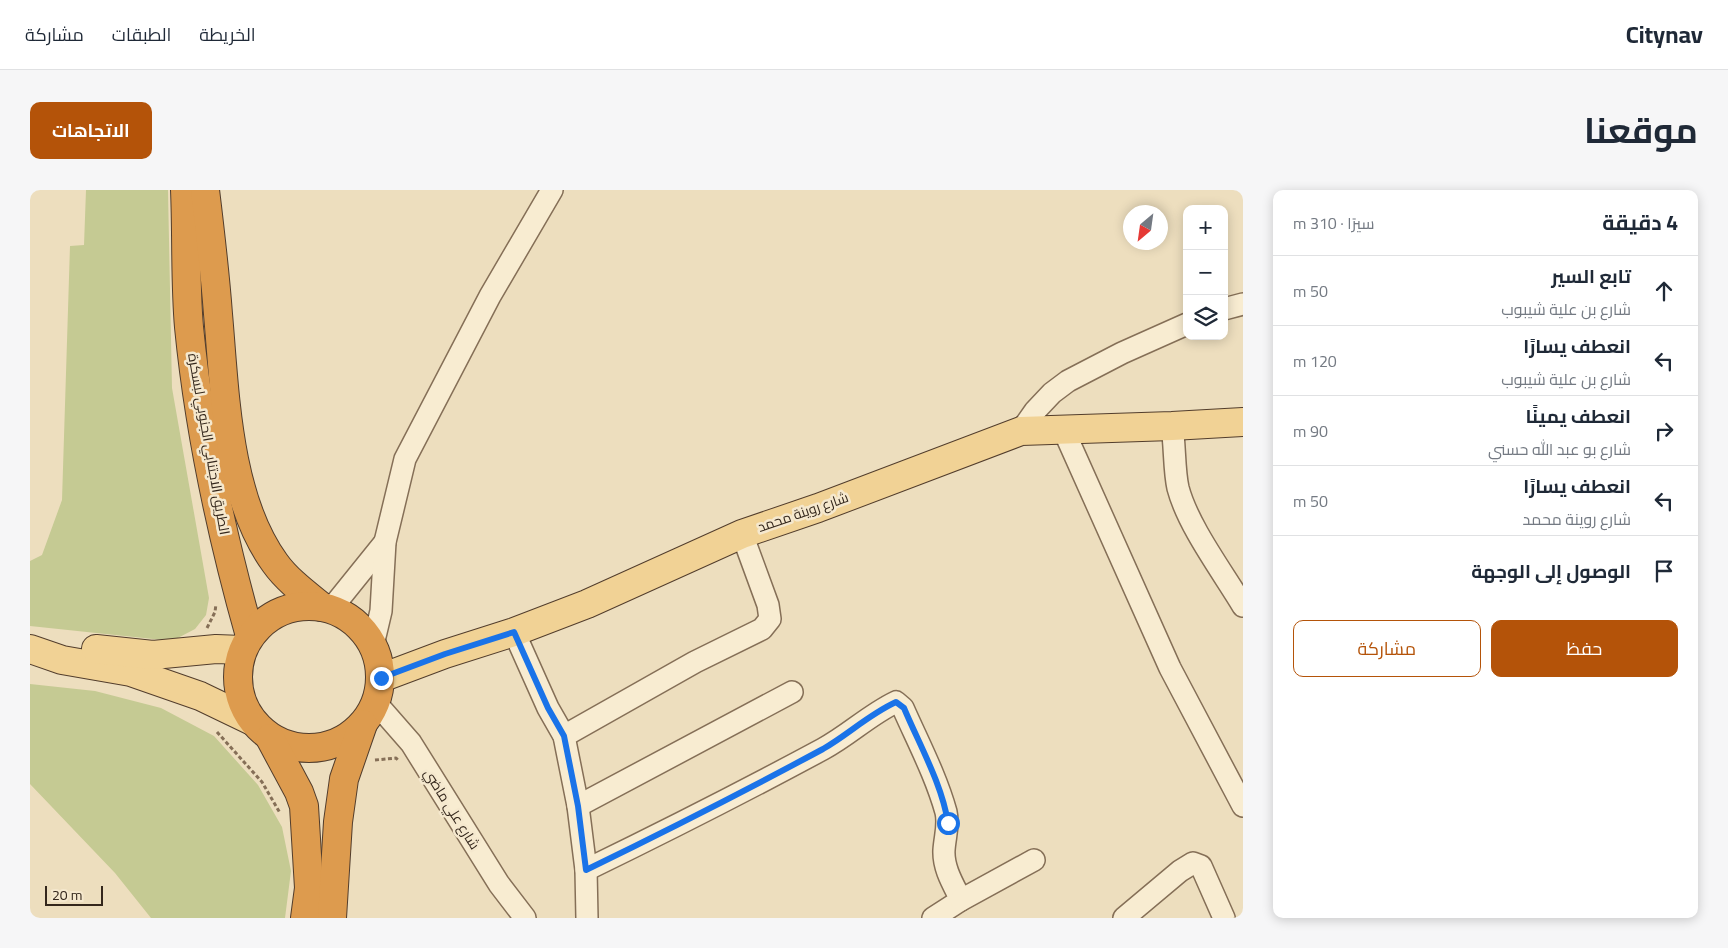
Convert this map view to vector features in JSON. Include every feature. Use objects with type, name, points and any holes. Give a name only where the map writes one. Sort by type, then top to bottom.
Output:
[{"type":"highway","name":"الطريق الاجتنابي الجنوبي لبسكرة","points":[[185,190],[189,326],[200,412],[246,643]]},
{"type":"highway","name":"الطريق الاجتنابي الجنوبي لبسكرة","points":[[205,190],[216,285],[228,423],[244,500],[255,529],[275,564],[302,591],[327,608]]},
{"type":"highway","points":[[305,918],[309,888],[304,806],[299,792],[261,730],[242,705],[237,687],[237,668],[246,643],[269,617],[295,607],[327,608],[344,615],[356,623],[365,633],[373,645],[379,661],[373,702],[344,779],[338,822],[332,918]]},
{"type":"highway","points":[[261,730],[294,748],[319,748],[343,740],[373,702]]},
{"type":"main road","name":"شارع روينة محمد","points":[[373,702],[445,654],[514,632],[587,604],[742,534],[818,508],[1021,431],[1064,431],[1243,422]]},
{"type":"main road","points":[[30,648],[64,646],[153,655],[216,649],[246,643]]},
{"type":"main road","points":[[30,648],[62,660],[131,672],[200,696],[261,730]]},
{"type":"street","points":[[373,645],[381,611],[385,542],[406,459],[490,296],[552,190]]},
{"type":"street","points":[[1228,309],[1243,304]]},
{"type":"street","points":[[1021,431],[1052,393],[1068,381],[1122,353],[1183,326]]},
{"type":"street","points":[[1172,426],[1178,486],[1184,504],[1192,522],[1243,606]]},
{"type":"street","points":[[1064,431],[1170,668],[1243,806]]},
{"type":"street","points":[[564,736],[694,662],[742,640],[767,625],[770,616],[768,605],[742,534]]},
{"type":"street","points":[[327,608],[385,542]]},
{"type":"street","points":[[514,632],[548,708],[564,736],[578,806],[586,870],[587,918]]},
{"type":"street","points":[[578,806],[792,692]]},
{"type":"street","name":"شارع علي ماضي","points":[[373,702],[411,743],[499,884],[525,918]]},
{"type":"street","points":[[586,870],[693,818],[840,740],[867,718],[896,702],[904,708],[946,813],[948,823],[944,850],[945,865],[961,900]]},
{"type":"street","points":[[933,918],[961,900],[1034,860]]},
{"type":"street","points":[[1124,918],[1180,871],[1193,863],[1201,866],[1224,918]]},
{"type":"path","points":[[200,634],[207,628],[215,612],[218,595]]},
{"type":"path","points":[[210,728],[218,732],[262,782],[284,819]]},
{"type":"path","points":[[369,766],[375,760],[396,758],[401,763]]},
{"type":"green space","points":[[86,190],[168,190],[172,388],[209,598],[206,615],[195,629],[172,641],[30,626],[30,561],[42,555],[62,500],[70,246],[84,245]]},
{"type":"green space","points":[[30,684],[95,691],[161,708],[214,736],[258,785],[282,827],[291,871],[285,918],[151,918],[115,873],[30,784]]},
{"type":"route","points":[[381,678],[445,654],[514,632],[548,708],[564,736],[578,806],[586,870],[693,818],[840,740],[867,718],[896,702],[904,708],[936,784],[948,823]]}]
